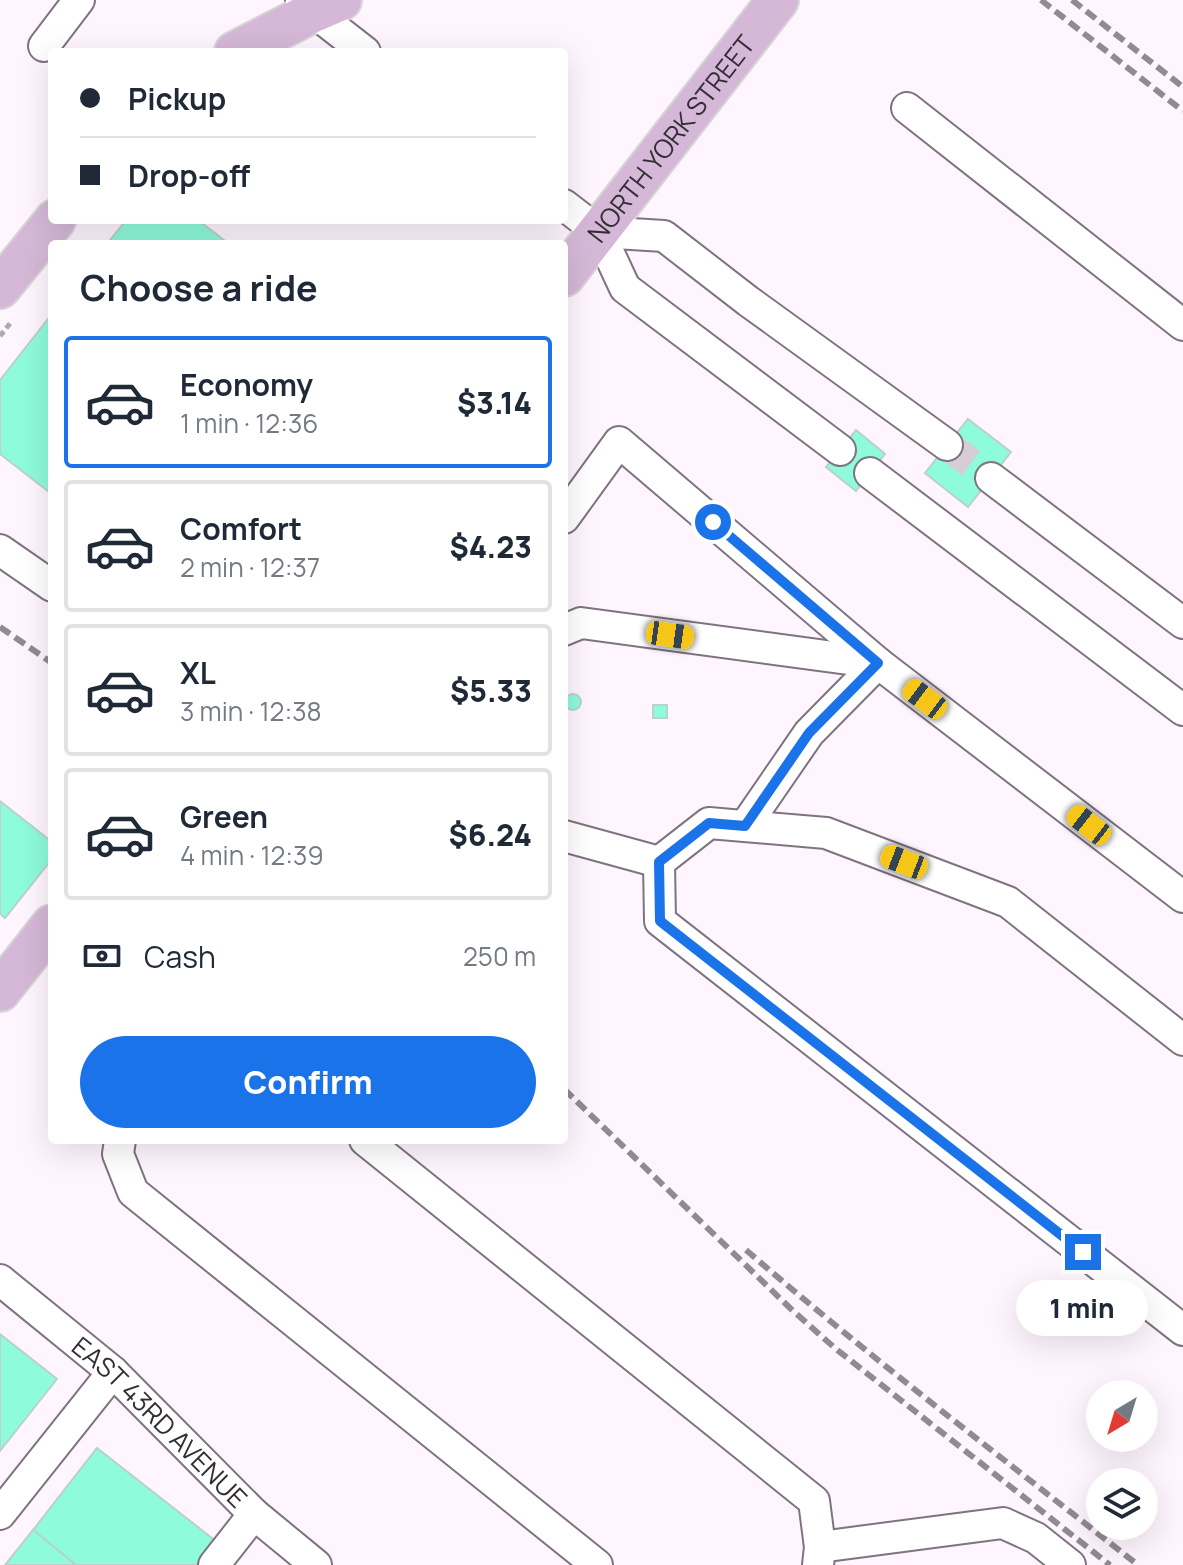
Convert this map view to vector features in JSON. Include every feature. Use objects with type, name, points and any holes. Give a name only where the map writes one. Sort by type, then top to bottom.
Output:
[{"type":"main road","name":"NORTH YORK STREET","points":[[568,271],[778,0]]},
{"type":"main road","points":[[242,48],[318,4]]},
{"type":"main road","points":[[0,288],[52,224]]},
{"type":"main road","points":[[0,991],[48,930]]},
{"type":"street","points":[[44,46],[79,0]]},
{"type":"street","points":[[318,4],[361,48]]},
{"type":"street","points":[[907,108],[1183,325]]},
{"type":"street","points":[[568,208],[599,232],[625,288],[840,450]]},
{"type":"street","points":[[599,232],[664,236],[947,445]]},
{"type":"street","points":[[568,512],[619,442],[878,663],[1183,897]]},
{"type":"street","points":[[870,473],[1183,710]]},
{"type":"street","points":[[991,478],[1183,623]]},
{"type":"street","points":[[0,550],[48,583]]},
{"type":"street","points":[[568,628],[581,623],[878,663]]},
{"type":"street","points":[[745,826],[809,733],[878,663]]},
{"type":"street","points":[[659,862],[709,823],[826,833],[1008,902],[1183,1040]]},
{"type":"street","points":[[568,837],[659,862]]},
{"type":"street","points":[[659,862],[660,921],[1183,1330]]},
{"type":"street","points":[[119,1144],[118,1154],[133,1192],[597,1565]]},
{"type":"street","points":[[370,1144],[814,1501],[819,1556],[1003,1523],[1036,1538],[1070,1565]]},
{"type":"street","name":"EAST 43RD AVENUE","points":[[0,1280],[113,1372],[254,1514],[316,1565]]},
{"type":"street","points":[[0,1514],[113,1372]]},
{"type":"street","points":[[214,1565],[254,1514]]},
{"type":"building","points":[[123,224],[203,224],[224,240],[110,240]]},
{"type":"building","points":[[48,319],[48,491],[0,454],[0,380]]},
{"type":"building","points":[[968,419],[1011,452],[968,507],[925,473]]},
{"type":"building","points":[[856,430],[885,454],[856,491],[826,467]]},
{"type":"building","points":[[573,694],[580,699],[579,708],[568,708],[568,696]]},
{"type":"building","points":[[653,705],[667,705],[667,718],[653,718]]},
{"type":"building","points":[[0,801],[48,839],[48,864],[5,918],[0,914]]},
{"type":"building","points":[[0,1334],[57,1379],[0,1451]]},
{"type":"building","points":[[97,1448],[217,1542],[199,1565],[76,1565],[33,1530]]},
{"type":"building","points":[[33,1530],[76,1565],[5,1565]]},
{"type":"tunnel","points":[[947,445],[991,478]]},
{"type":"railway","points":[[1041,0],[1183,111]]},
{"type":"railway","points":[[1072,0],[1183,87]]},
{"type":"railway","points":[[0,627],[48,660]]},
{"type":"railway","points":[[568,1093],[836,1349],[1110,1565]]},
{"type":"railway","points":[[746,1250],[891,1370],[1138,1565]]},
{"type":"route","points":[[713,522],[878,663],[809,733],[745,826],[709,823],[659,862],[660,921],[1083,1252]]}]
